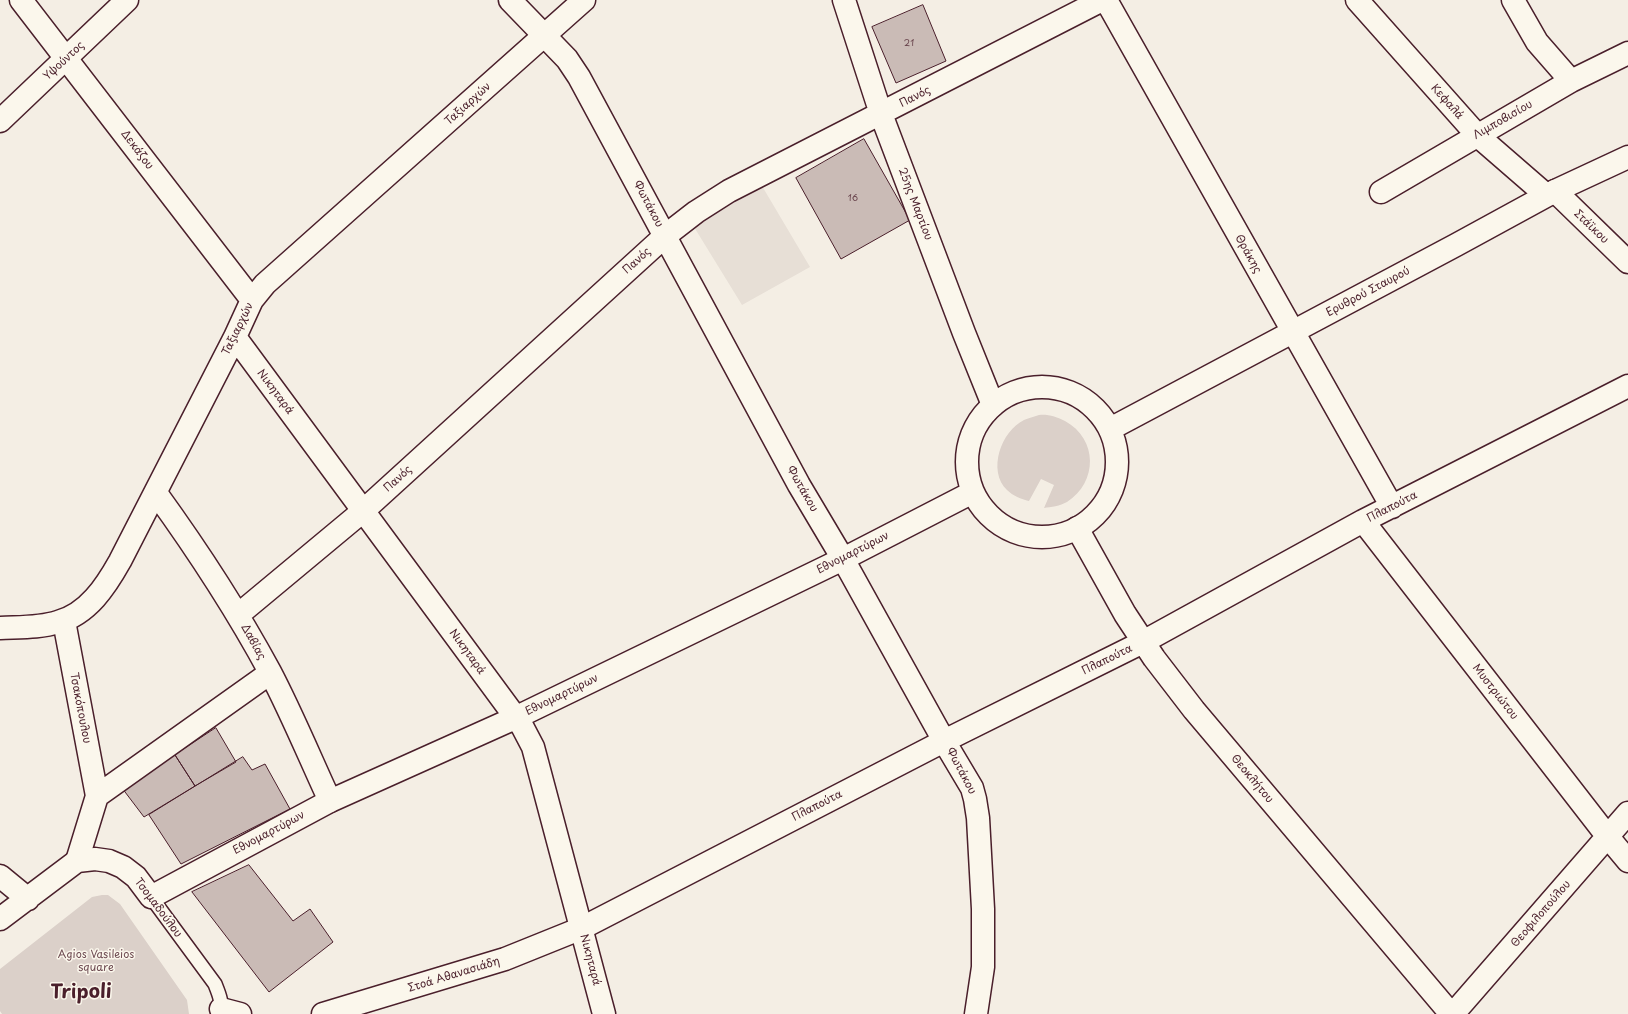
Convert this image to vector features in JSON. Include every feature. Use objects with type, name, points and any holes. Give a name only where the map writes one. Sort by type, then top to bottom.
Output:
[{"type":"street","name":"Δεκάζου","points":[[21,0],[252,300]]},
{"type":"street","name":"Υψούντος","points":[[0,121],[127,0]]},
{"type":"street","name":"Φωτάκου","points":[[510,0],[567,59],[579,77],[799,485],[843,559],[944,741],[972,788],[978,818],[983,917],[983,967],[976,1014]]},
{"type":"street","name":"Ταξιαρχών","points":[[0,628],[36,626],[64,620],[91,602],[108,582],[156,493],[252,300],[265,284],[584,0]]},
{"type":"street","name":"25ης Μαρτίου","points":[[844,0],[882,114],[964,333],[993,405]]},
{"type":"street","name":"Πανός","points":[[238,615],[363,511],[665,236],[696,212],[729,191],[1102,0]]},
{"type":"street","name":"Θράκης","points":[[1106,0],[1392,507]]},
{"type":"street","name":"Κεφαλά","points":[[1357,0],[1478,136],[1550,193]]},
{"type":"street","points":[[1513,0],[1537,42],[1571,80]]},
{"type":"street","name":"Λιμποβισίου","points":[[1381,192],[1571,80],[1628,53]]},
{"type":"street","name":"Ερυθρού Σταυρού","points":[[1110,429],[1550,193],[1628,157]]},
{"type":"street","name":"Στάϊκου","points":[[1550,193],[1628,262]]},
{"type":"street","name":"Νικηταρά","points":[[234,337],[515,718],[533,747],[604,1014]]},
{"type":"street","name":"Πλαπούτα","points":[[582,928],[944,741],[1143,642],[1362,521],[1628,386]]},
{"type":"street","points":[[1056,387],[1075,394],[1092,405],[1105,420],[1110,429],[1114,438],[1117,458],[1117,468],[1113,488],[1103,506],[1097,513],[1077,528],[1063,534],[1052,536],[1031,536],[1021,534],[1002,526],[986,512],[973,492],[967,468],[970,440],[978,422],[993,405],[1006,396],[1025,388],[1056,387]]},
{"type":"street","name":"Εθνομαρτύρων","points":[[151,897],[330,801],[515,718],[843,559],[973,492]]},
{"type":"street","name":"Δαβίας","points":[[156,493],[192,543],[238,615],[270,673],[330,801]]},
{"type":"street","name":"Μυστριώτου","points":[[1362,521],[1628,861]]},
{"type":"street","name":"Θεοκλήτου","points":[[1077,528],[1125,614],[1143,642],[1194,710],[1452,1014]]},
{"type":"street","name":"Τσακόπουλου","points":[[64,620],[97,796]]},
{"type":"street","points":[[0,919],[77,861],[97,796],[270,673]]},
{"type":"street","name":"Θεοφιλοπούλου","points":[[1452,1014],[1628,813]]},
{"type":"street","name":"Τσομαδούλου","points":[[77,861],[95,859],[110,861],[123,867],[136,877],[151,897]]},
{"type":"street","points":[[0,876],[28,899]]},
{"type":"street","name":"Στοά Αθανασιάδη","points":[[323,1014],[506,959],[582,928]]},
{"type":"lane","name":"Τσομαδούλου","points":[[151,897],[215,984],[227,1012]]},
{"type":"shaded area","points":[[762,186],[810,267],[742,305],[694,227]]},
{"type":"green space","points":[[1039,415],[1049,415],[1059,418],[1076,429],[1084,438],[1090,461],[1089,472],[1077,494],[1067,502],[1044,508],[1054,485],[1041,479],[1029,501],[1017,497],[1007,490],[1001,482],[998,473],[999,452],[1009,433],[1016,425],[1024,420]]},
{"type":"green space","name":"Agios Vasileios square","points":[[108,895],[120,904],[187,1000],[189,1014],[2,1014],[0,1011],[0,969],[92,897]]},
{"type":"building","points":[[923,5],[946,61],[896,83],[872,27]]},
{"type":"building","points":[[864,139],[910,220],[841,259],[796,178]]},
{"type":"building","points":[[216,728],[236,762],[195,786],[175,755]]},
{"type":"building","points":[[175,755],[195,786],[144,817],[122,788]]},
{"type":"building","points":[[243,757],[252,770],[265,764],[290,809],[181,864],[149,815]]},
{"type":"building","points":[[249,865],[293,921],[310,909],[333,942],[269,992],[192,892]]},
{"type":"district","name":"Tripoli","points":[[81,993]]}]
